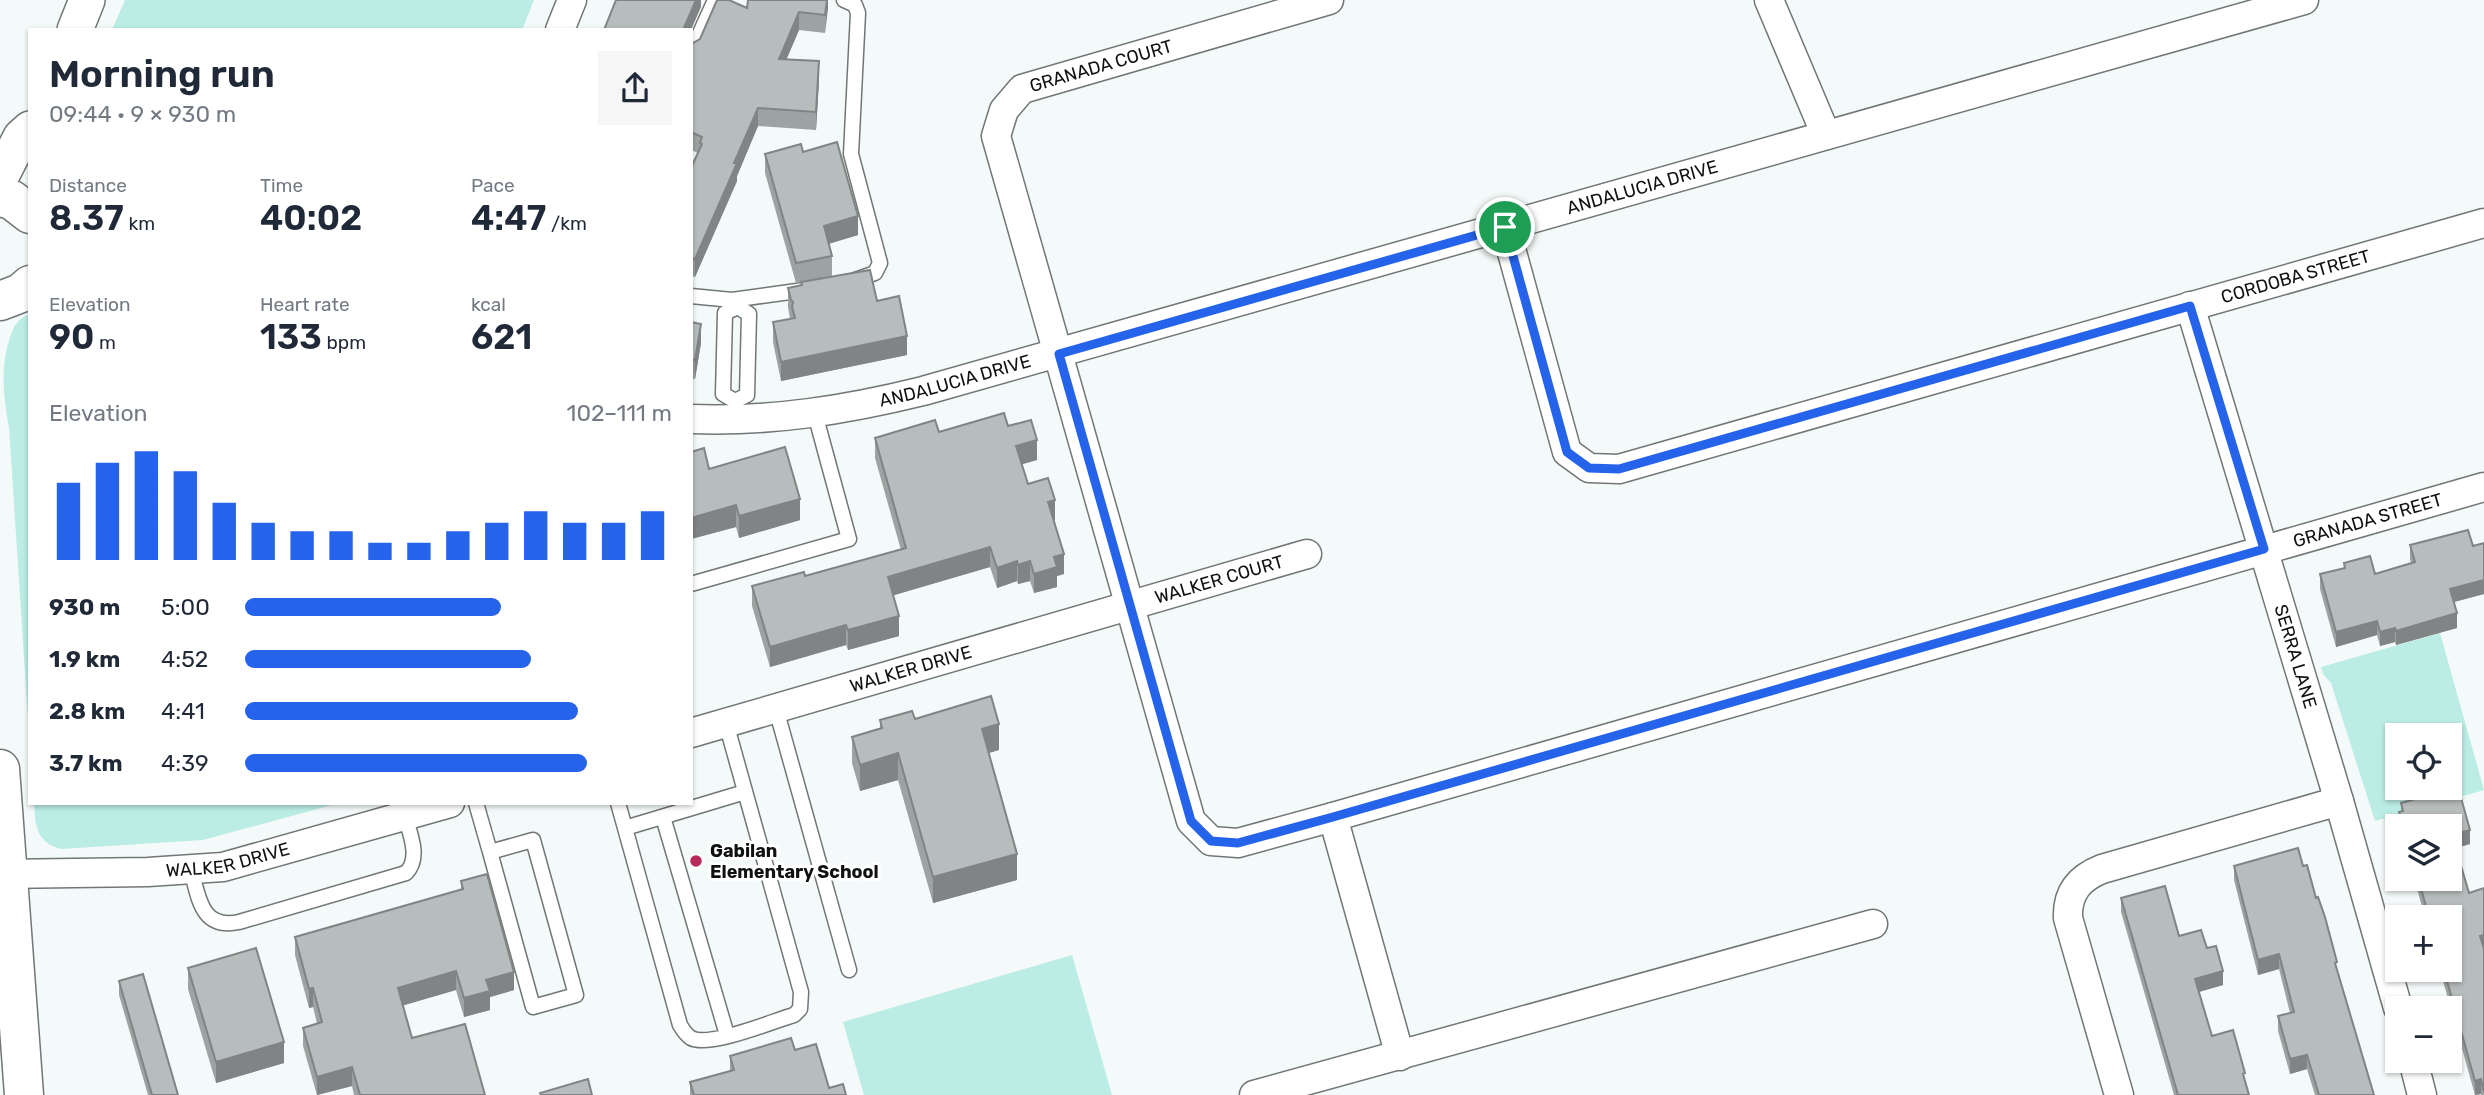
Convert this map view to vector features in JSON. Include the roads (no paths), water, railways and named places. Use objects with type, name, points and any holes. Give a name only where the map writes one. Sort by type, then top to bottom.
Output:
[{"type":"main road","points":[[0,769],[4,874],[24,1095]]},
{"type":"street","points":[[76,28],[87,0]]},
{"type":"street","points":[[561,28],[572,0]]},
{"type":"street","name":"GRANADA COURT","points":[[1059,354],[996,135],[1004,110],[1022,89],[1329,0]]},
{"type":"street","points":[[1769,0],[1826,135]]},
{"type":"street","name":"ANDALUCIA DRIVE","points":[[693,419],[734,410],[815,414],[869,405],[1059,354],[1826,135],[2258,6],[2304,0]]},
{"type":"street","points":[[13,199],[21,137],[28,131]]},
{"type":"street","points":[[13,199],[28,172]]},
{"type":"street","name":"CORDOBA STREET","points":[[1505,227],[1567,452],[1589,468],[1619,469],[2484,223]]},
{"type":"street","name":"SERRA LANE","points":[[2190,306],[2339,801],[2395,996]]},
{"type":"street","name":"GRANADA STREET","points":[[1059,354],[1191,821],[1211,841],[1238,843],[1333,817],[2484,487]]},
{"type":"street","name":"WALKER COURT","points":[[1131,606],[1307,555]]},
{"type":"street","name":"WALKER DRIVE","points":[[693,732],[1131,606]]},
{"type":"street","points":[[2119,1095],[2068,918],[2070,898],[2075,887],[2082,879],[2102,869],[2339,801]]},
{"type":"street","name":"WALKER DRIVE","points":[[4,874],[191,870],[243,862],[443,805]]},
{"type":"street","points":[[1333,817],[1400,1056]]},
{"type":"street","points":[[1254,1095],[1873,924]]},
{"type":"street","points":[[2416,1073],[2422,1095]]},
{"type":"lane","points":[[693,49],[715,0]]},
{"type":"lane","points":[[693,296],[738,303],[829,286],[875,273],[880,263],[851,154],[858,13],[855,5],[844,0]]},
{"type":"lane","points":[[738,303],[749,314],[747,395],[734,410],[723,394],[725,313],[738,303]]},
{"type":"lane","points":[[693,582],[849,539],[815,414]]},
{"type":"lane","points":[[776,709],[849,970]]},
{"type":"lane","points":[[619,805],[680,1026],[692,1039],[709,1041],[794,1015],[800,1009],[802,992],[726,723]]},
{"type":"lane","points":[[625,828],[745,792]]},
{"type":"lane","points":[[477,805],[533,1007],[576,995],[533,840],[490,852]]},
{"type":"lane","points":[[191,870],[207,915],[220,924],[239,922],[406,873],[411,867],[414,852],[405,816]]},
{"type":"lane","points":[[663,817],[727,1035]]},
{"type":"place","name":"Gabilan Elementary School","points":[[696,861]]}]
